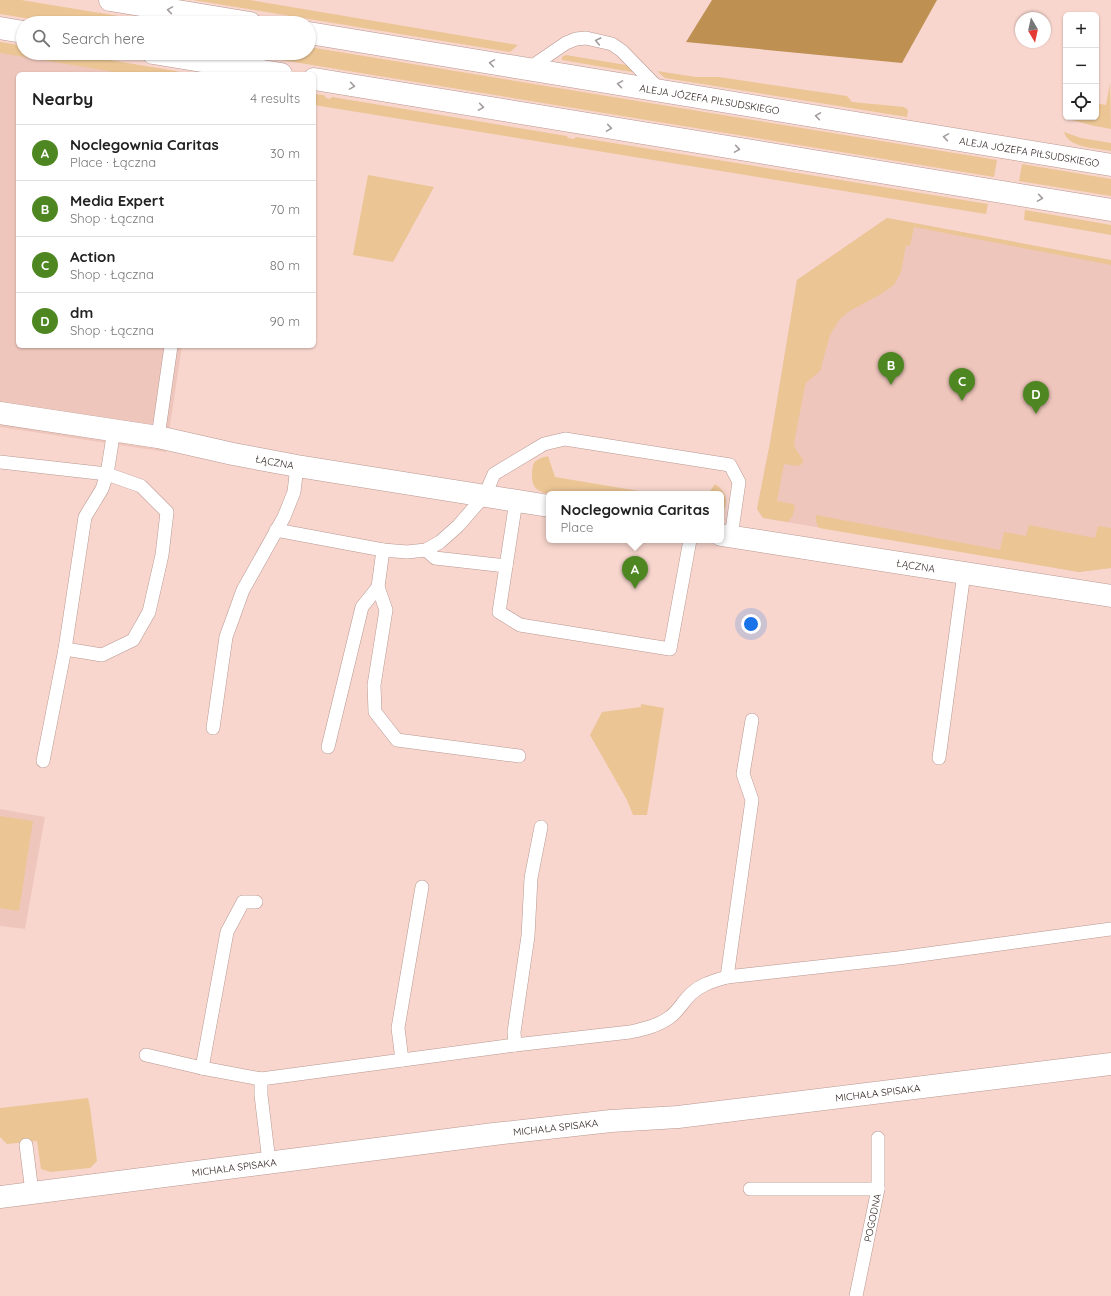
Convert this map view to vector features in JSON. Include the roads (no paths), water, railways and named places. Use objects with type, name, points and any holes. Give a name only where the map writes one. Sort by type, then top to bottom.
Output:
[{"type":"street","points":[[110,0],[207,16]]},
{"type":"street","points":[[0,28],[16,31]]},
{"type":"street","name":"ALEJA JÓZEFA PIŁSUDSKIEGO","points":[[316,34],[1111,165]]},
{"type":"street","points":[[181,60],[212,68],[258,72]]},
{"type":"street","points":[[316,79],[1111,210]]},
{"type":"street","name":"ŁĄCZNA","points":[[0,413],[158,437],[233,454],[297,466],[546,506]]},
{"type":"street","name":"ŁĄCZNA","points":[[726,536],[1111,596]]},
{"type":"street","name":"MICHAŁA SPISAKA","points":[[0,1196],[605,1121],[678,1117],[1111,1064]]},
{"type":"lane","points":[[528,69],[566,43],[576,39],[586,38],[612,44],[622,51],[660,90]]},
{"type":"lane","points":[[158,437],[171,348]]},
{"type":"lane","points":[[43,761],[64,649],[85,517],[102,489],[114,430]]},
{"type":"lane","points":[[276,530],[383,550],[407,552],[426,550],[440,542],[458,526],[485,495],[494,474],[544,444],[565,439],[730,465],[739,482],[726,536]]},
{"type":"lane","points":[[0,462],[106,474],[141,486],[167,512],[162,555],[149,612],[133,640],[102,655],[64,649]]},
{"type":"lane","points":[[213,728],[226,637],[243,590],[284,517],[294,492],[297,466]]},
{"type":"lane","points":[[516,501],[499,612],[520,625],[670,649],[689,543]]},
{"type":"lane","points":[[383,550],[378,587],[386,610],[374,686],[375,712],[397,740],[519,756]]},
{"type":"lane","points":[[426,550],[436,558],[506,566]]},
{"type":"lane","points":[[940,758],[964,573]]},
{"type":"lane","points":[[328,747],[362,607],[378,587]]},
{"type":"lane","points":[[727,978],[752,800],[743,774],[752,720]]},
{"type":"lane","points":[[515,1045],[514,1032],[528,936],[531,878],[541,827]]},
{"type":"lane","points":[[402,1060],[398,1028],[422,887]]},
{"type":"lane","points":[[202,1068],[227,932],[243,902],[256,902]]},
{"type":"lane","points":[[146,1055],[202,1068],[261,1079],[645,1029],[658,1025],[670,1017],[698,988],[713,980],[898,958],[1111,929]]},
{"type":"lane","points":[[261,1079],[261,1095],[269,1162]]},
{"type":"lane","name":"POGODNA","points":[[856,1296],[878,1190],[878,1138]]},
{"type":"lane","points":[[26,1145],[32,1192]]},
{"type":"lane","points":[[750,1188],[878,1190]]},
{"type":"place","name":"Media Expert","points":[[891,385]]},
{"type":"place","name":"Action","points":[[962,401]]},
{"type":"place","name":"dm","points":[[1036,414]]},
{"type":"place","name":"Noclegownia Caritas","points":[[635,589]]}]
